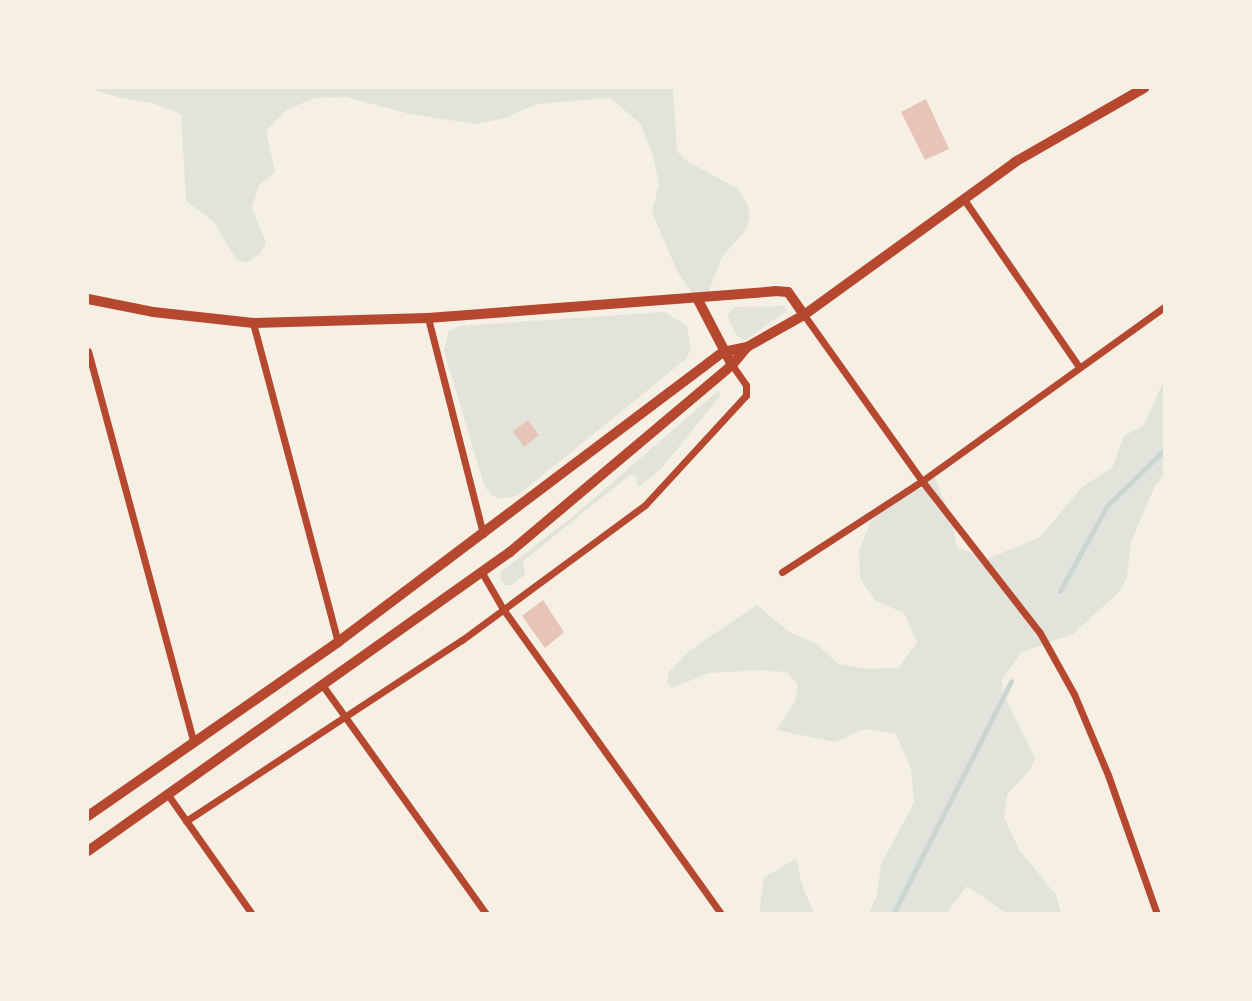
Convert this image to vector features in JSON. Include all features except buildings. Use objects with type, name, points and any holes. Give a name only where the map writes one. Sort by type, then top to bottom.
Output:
[{"type":"main road","points":[[88,816],[338,642],[723,352],[747,347],[804,315],[1015,162],[1144,88]]},
{"type":"main road","points":[[88,851],[510,552],[732,365],[747,347]]},
{"type":"street","points":[[963,198],[1079,367]]},
{"type":"street","points":[[88,299],[153,312],[253,323],[428,318],[788,292],[922,481],[1040,633],[1074,694],[1108,775],[1157,914]]},
{"type":"street","points":[[186,821],[346,718],[503,610],[645,505],[746,396],[745,381],[723,352],[698,300]]},
{"type":"street","points":[[782,572],[922,481],[1164,307]]},
{"type":"street","points":[[428,318],[482,534]]},
{"type":"street","points":[[253,323],[338,642]]},
{"type":"street","points":[[88,351],[194,744]]},
{"type":"street","points":[[481,572],[503,610],[721,914]]},
{"type":"street","points":[[323,687],[486,914]]},
{"type":"street","points":[[168,795],[251,914]]},
{"type":"shaded area","points":[[88,88],[673,88],[677,151],[685,160],[738,189],[748,205],[750,218],[746,230],[722,257],[708,294],[699,302],[677,271],[652,212],[659,184],[653,155],[640,123],[610,98],[537,104],[505,118],[476,124],[410,114],[346,97],[315,98],[288,109],[266,131],[275,172],[259,185],[252,208],[266,243],[260,254],[246,263],[236,259],[213,221],[186,201],[181,114],[152,103],[121,98]]},
{"type":"shaded area","points":[[785,306],[787,311],[745,340],[737,336],[727,316],[735,307]]},
{"type":"shaded area","points":[[665,312],[687,326],[691,349],[686,359],[517,496],[500,499],[491,495],[484,485],[444,351],[448,332],[459,326]]},
{"type":"shaded area","points":[[1164,380],[1164,475],[1155,486],[1131,542],[1127,577],[1120,591],[1073,634],[1022,652],[1002,679],[1003,693],[1035,758],[1030,770],[1007,795],[1004,818],[1020,851],[1056,895],[1061,913],[1006,913],[967,886],[947,913],[869,913],[877,895],[881,864],[914,803],[911,769],[896,734],[865,729],[835,742],[776,730],[795,701],[798,685],[787,672],[760,670],[709,673],[672,688],[667,683],[669,672],[689,651],[757,605],[789,632],[817,644],[838,664],[869,669],[898,668],[917,643],[904,613],[876,601],[860,579],[859,550],[871,521],[892,501],[922,488],[934,476],[951,518],[957,547],[987,559],[1040,537],[1082,487],[1112,468],[1124,436],[1144,425]]},
{"type":"shaded area","points":[[718,391],[721,395],[660,470],[637,488],[637,477],[630,475],[523,561],[525,575],[511,585],[505,585],[500,580],[501,572],[571,518]]},
{"type":"shaded area","points":[[796,858],[802,885],[814,913],[759,913],[764,878]]},
{"type":"waterway","points":[[1060,591],[1107,506],[1164,450]]},
{"type":"waterway","points":[[893,914],[1011,681]]}]
